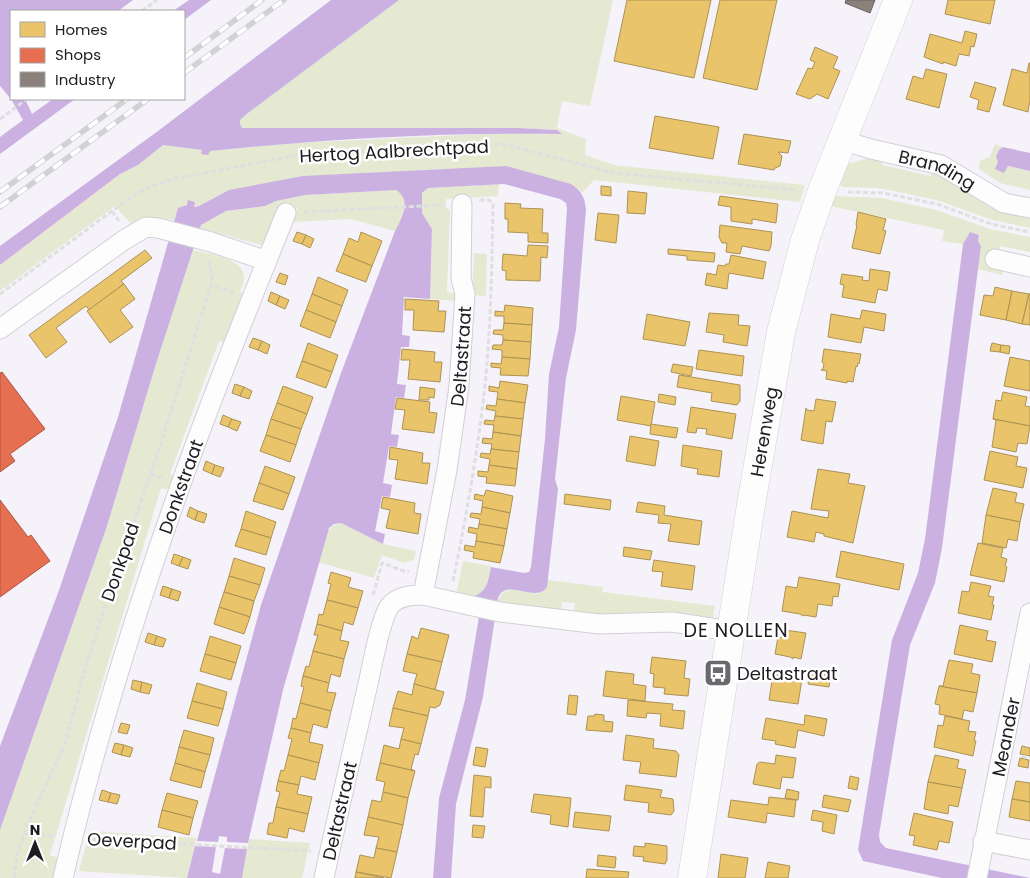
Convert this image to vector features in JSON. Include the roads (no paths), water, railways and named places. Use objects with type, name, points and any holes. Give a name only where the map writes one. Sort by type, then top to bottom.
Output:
[{"type":"street","name":"Herenweg","points":[[692,878],[753,490],[781,332],[804,240],[898,0]]},
{"type":"street","name":"Branding","points":[[842,140],[871,149],[941,165],[1004,203],[1030,208]]},
{"type":"street","name":"Deltastraat","points":[[423,595],[447,470],[458,386],[465,294],[461,278],[462,204]]},
{"type":"street","name":"Donkstraat","points":[[63,878],[104,723],[146,588],[181,484],[286,213]]},
{"type":"street","points":[[0,329],[146,227],[158,228],[209,249],[267,261]]},
{"type":"street","points":[[995,259],[1030,267]]},
{"type":"street","name":"Deltastraat","points":[[324,878],[385,615],[395,601],[411,595],[423,595],[500,612],[600,624],[672,622],[731,631]]},
{"type":"street","name":"Meander","points":[[979,869],[1025,664],[1030,613]]},
{"type":"street","points":[[984,841],[1030,850]]},
{"type":"railway","points":[[185,57],[262,0]]},
{"type":"railway","points":[[185,72],[284,0]]},
{"type":"railway","points":[[0,192],[126,100]]},
{"type":"railway","points":[[0,207],[147,100]]},
{"type":"place","name":"Deltastraat","points":[[718,673]]},
{"type":"district","name":"DE NOLLEN","points":[[736,630]]}]
